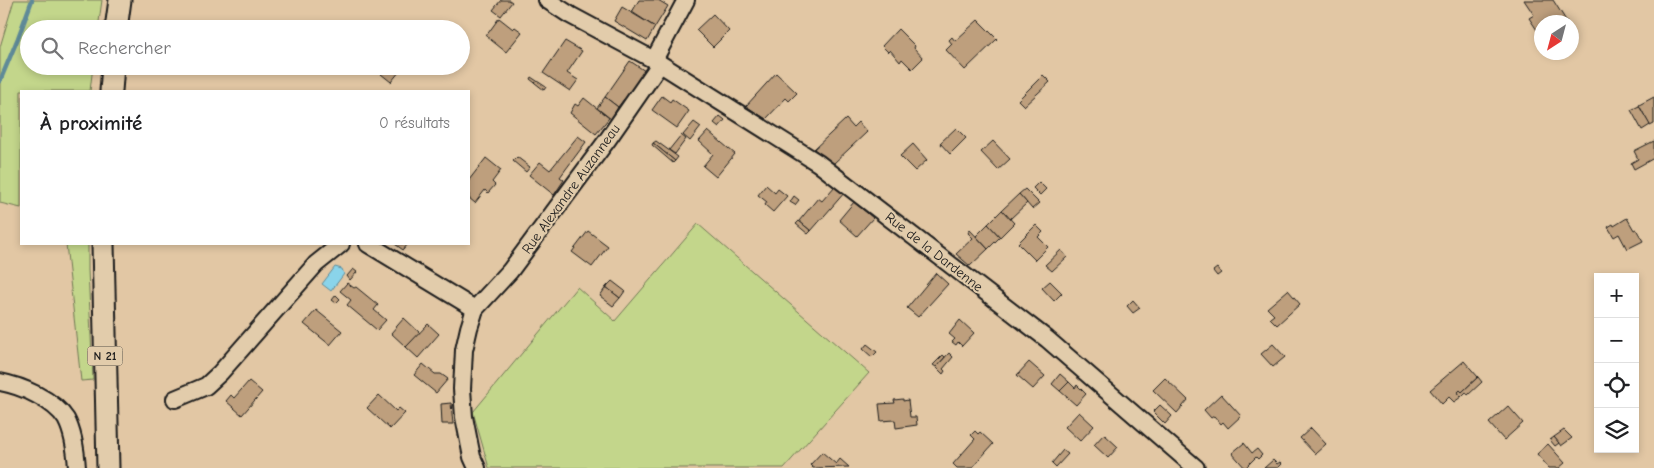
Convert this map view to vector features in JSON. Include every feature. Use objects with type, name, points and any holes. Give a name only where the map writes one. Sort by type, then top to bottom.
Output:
[{"type":"main road","points":[[117,20],[120,0]]},
{"type":"main road","points":[[111,90],[112,75]]},
{"type":"main road","name":"N 21","points":[[103,245],[108,468]]},
{"type":"street","name":"Rue de la Dardenne","points":[[547,0],[570,15],[657,62],[818,163],[1047,339],[1196,468]]},
{"type":"street","name":"Rue Alexandre Auzanneau","points":[[475,308],[510,271],[608,139],[657,62],[686,0]]},
{"type":"street","points":[[175,399],[206,386],[220,373],[316,264],[340,245]]},
{"type":"street","points":[[370,245],[475,308],[464,350],[462,389],[464,417],[472,457],[477,468]]},
{"type":"street","points":[[0,382],[12,384],[44,398],[66,419],[76,449],[77,468]]},
{"type":"green space","points":[[14,0],[102,0],[99,20],[20,20],[20,75],[92,75],[90,90],[20,90],[20,208],[0,203],[0,47]]},
{"type":"green space","points":[[698,224],[869,373],[784,468],[489,468],[473,412],[577,287],[615,321]]},
{"type":"green space","points":[[66,245],[88,245],[93,380],[81,381]]},
{"type":"water","points":[[335,267],[342,269],[344,274],[331,291],[322,284]]},
{"type":"building","points":[[501,0],[512,2],[501,16],[493,10]]},
{"type":"building","points":[[639,0],[658,0],[668,6],[655,27],[632,12]]},
{"type":"building","points":[[1524,0],[1553,0],[1563,15],[1534,15]]},
{"type":"building","points":[[622,7],[655,27],[647,41],[614,21]]},
{"type":"building","points":[[713,14],[729,31],[713,47],[696,30]]},
{"type":"building","points":[[1534,15],[1534,26],[1529,18]]},
{"type":"building","points":[[499,18],[513,29],[515,27],[522,32],[506,52],[486,36]]},
{"type":"building","points":[[978,20],[997,39],[965,70],[946,50],[952,44],[949,40],[952,37],[955,41]]},
{"type":"building","points":[[898,29],[915,46],[914,48],[923,58],[912,69],[902,59],[900,62],[890,50],[888,52],[882,46]]},
{"type":"building","points":[[565,41],[582,51],[567,73],[578,80],[570,91],[543,73]]},
{"type":"building","points":[[630,61],[645,71],[618,107],[605,97]]},
{"type":"building","points":[[776,73],[797,93],[789,101],[786,98],[766,119],[746,106]]},
{"type":"building","points":[[382,75],[397,75],[391,82]]},
{"type":"building","points":[[1043,75],[1050,82],[1024,106],[1018,100]]},
{"type":"building","points":[[531,77],[546,87],[544,90],[530,79]]},
{"type":"building","points":[[662,96],[670,102],[672,99],[689,111],[677,128],[652,110]]},
{"type":"building","points":[[605,97],[618,107],[611,119],[597,108]]},
{"type":"building","points":[[1654,97],[1654,124],[1650,126],[1639,105]]},
{"type":"building","points":[[584,98],[609,118],[596,134],[570,113],[575,104],[578,106]]},
{"type":"building","points":[[1639,106],[1650,125],[1642,130],[1631,110]]},
{"type":"building","points":[[720,116],[725,120],[719,127],[714,123]]},
{"type":"building","points":[[846,119],[853,127],[858,122],[867,132],[833,164],[814,149]]},
{"type":"building","points":[[694,122],[701,127],[690,141],[683,135]]},
{"type":"building","points":[[956,128],[966,138],[950,154],[940,143]]},
{"type":"building","points":[[708,131],[735,154],[716,177],[703,166],[713,154],[699,141]]},
{"type":"building","points":[[681,135],[686,139],[675,154],[669,150]]},
{"type":"building","points":[[578,136],[586,142],[560,177],[564,180],[554,195],[529,175],[540,162],[550,170]]},
{"type":"building","points":[[656,141],[678,157],[675,161],[653,143]]},
{"type":"building","points":[[993,141],[1010,159],[998,170],[981,152]]},
{"type":"building","points":[[1654,141],[1654,158],[1634,169],[1631,163],[1638,159],[1634,151]]},
{"type":"building","points":[[653,143],[675,161],[673,163],[652,145]]},
{"type":"building","points":[[913,144],[927,160],[915,171],[900,156]]},
{"type":"building","points":[[517,157],[530,167],[526,172],[513,161]]},
{"type":"building","points":[[486,158],[501,170],[492,182],[495,185],[488,193],[485,190],[475,203],[470,199],[470,179]]},
{"type":"building","points":[[1039,182],[1046,189],[1040,195],[1033,188]]},
{"type":"building","points":[[766,185],[775,193],[778,189],[787,196],[773,212],[765,205],[767,202],[758,195]]},
{"type":"building","points":[[835,186],[845,192],[811,231],[799,221],[818,198],[822,201]]},
{"type":"building","points":[[1025,189],[1039,203],[1032,209],[1019,194]]},
{"type":"building","points":[[1019,194],[1027,203],[1010,219],[1002,210]]},
{"type":"building","points":[[794,196],[799,200],[795,205],[790,202]]},
{"type":"building","points":[[854,202],[873,218],[857,236],[839,220]]},
{"type":"building","points":[[1002,210],[1014,223],[1000,237],[988,224]]},
{"type":"building","points":[[1627,218],[1643,241],[1627,249],[1619,234],[1614,237],[1608,227],[1613,224],[1614,226]]},
{"type":"building","points":[[799,221],[811,231],[808,234],[796,224]]},
{"type":"building","points":[[988,224],[1000,237],[988,249],[976,236]]},
{"type":"building","points":[[1036,225],[1043,232],[1038,237],[1048,247],[1035,260],[1018,243]]},
{"type":"building","points":[[970,230],[988,249],[970,266],[956,254],[973,238],[968,233]]},
{"type":"building","points":[[588,231],[608,246],[592,267],[572,252]]},
{"type":"building","points":[[396,245],[407,245],[403,250]]},
{"type":"building","points":[[1061,250],[1067,257],[1052,271],[1045,265]]},
{"type":"building","points":[[1217,268],[1221,273],[1217,276],[1213,271]]},
{"type":"building","points":[[353,269],[357,272],[350,280],[347,276]]},
{"type":"building","points":[[936,273],[948,284],[918,317],[907,308]]},
{"type":"building","points":[[612,281],[625,291],[620,298],[606,287]]},
{"type":"building","points":[[1050,281],[1062,293],[1054,301],[1042,288]]},
{"type":"building","points":[[347,283],[354,288],[356,287],[378,305],[374,310],[386,320],[377,330],[347,305],[351,300],[340,291]]},
{"type":"building","points":[[606,287],[620,298],[613,306],[600,296]]},
{"type":"building","points":[[1288,290],[1300,304],[1277,325],[1270,318],[1274,315],[1267,308]]},
{"type":"building","points":[[336,295],[340,299],[336,303],[332,300]]},
{"type":"building","points":[[1133,300],[1140,308],[1133,313],[1127,306]]},
{"type":"building","points":[[316,310],[342,331],[330,345],[304,324]]},
{"type":"building","points":[[404,318],[420,333],[406,347],[391,333]]},
{"type":"building","points":[[960,320],[974,333],[962,346],[958,342],[956,345],[952,342],[955,339],[949,334]]},
{"type":"building","points":[[428,324],[439,334],[418,358],[406,347]]},
{"type":"building","points":[[867,344],[877,352],[872,357],[863,349]]},
{"type":"building","points":[[1273,344],[1285,357],[1273,367],[1261,354]]},
{"type":"building","points":[[949,353],[953,357],[943,369],[945,371],[943,374],[936,367]]},
{"type":"building","points":[[943,355],[945,357],[936,367],[933,365]]},
{"type":"building","points":[[1464,361],[1478,377],[1462,392],[1460,390],[1458,392],[1461,397],[1454,402],[1449,397],[1442,404],[1430,390]]},
{"type":"building","points":[[1029,362],[1045,376],[1033,389],[1017,375]]},
{"type":"building","points":[[423,364],[435,374],[441,374],[448,379],[436,393],[414,375]]},
{"type":"building","points":[[1060,374],[1069,382],[1060,391],[1052,384]]},
{"type":"building","points":[[1478,377],[1482,382],[1468,395],[1466,392],[1461,397],[1458,392],[1460,390],[1462,392]]},
{"type":"building","points":[[1165,378],[1188,400],[1177,413],[1153,390]]},
{"type":"building","points":[[249,381],[262,392],[242,415],[226,401],[231,395],[234,398]]},
{"type":"building","points":[[1069,382],[1075,388],[1077,385],[1086,394],[1076,405],[1060,391]]},
{"type":"building","points":[[1221,394],[1241,416],[1228,428],[1223,422],[1221,424],[1214,416],[1211,418],[1204,410]]},
{"type":"building","points":[[379,395],[396,411],[399,408],[405,413],[390,429],[367,408]]},
{"type":"building","points":[[903,399],[903,401],[908,400],[910,417],[916,417],[917,425],[896,428],[895,420],[881,421],[879,404],[895,403],[894,400]]},
{"type":"building","points":[[451,403],[453,424],[442,424],[441,404]]},
{"type":"building","points":[[1160,405],[1172,416],[1165,424],[1153,412]]},
{"type":"building","points":[[1508,406],[1523,423],[1504,440],[1489,423]]},
{"type":"building","points":[[1079,412],[1094,426],[1080,441],[1065,427]]},
{"type":"building","points":[[1311,428],[1326,444],[1315,454],[1300,438]]},
{"type":"building","points":[[1564,430],[1572,438],[1561,446],[1554,437]]},
{"type":"building","points":[[975,431],[978,434],[980,432],[993,444],[972,468],[957,468],[953,464],[975,439],[971,435]]},
{"type":"building","points":[[1104,434],[1118,447],[1108,458],[1094,445]]},
{"type":"building","points":[[1554,437],[1559,443],[1555,446],[1550,440]]},
{"type":"building","points":[[1244,443],[1252,453],[1257,449],[1262,455],[1258,459],[1256,457],[1245,468],[1232,453]]},
{"type":"building","points":[[1548,444],[1565,463],[1559,468],[1549,468],[1537,454]]},
{"type":"building","points":[[1063,450],[1068,454],[1056,467],[1052,463]]},
{"type":"building","points":[[822,452],[836,464],[840,459],[849,467],[813,468],[810,465]]},
{"type":"building","points":[[1273,460],[1277,464],[1280,462],[1282,464],[1278,468],[1264,468]]},
{"type":"waterway","points":[[25,20],[32,0]]},
{"type":"waterway","points":[[0,81],[20,33]]}]
